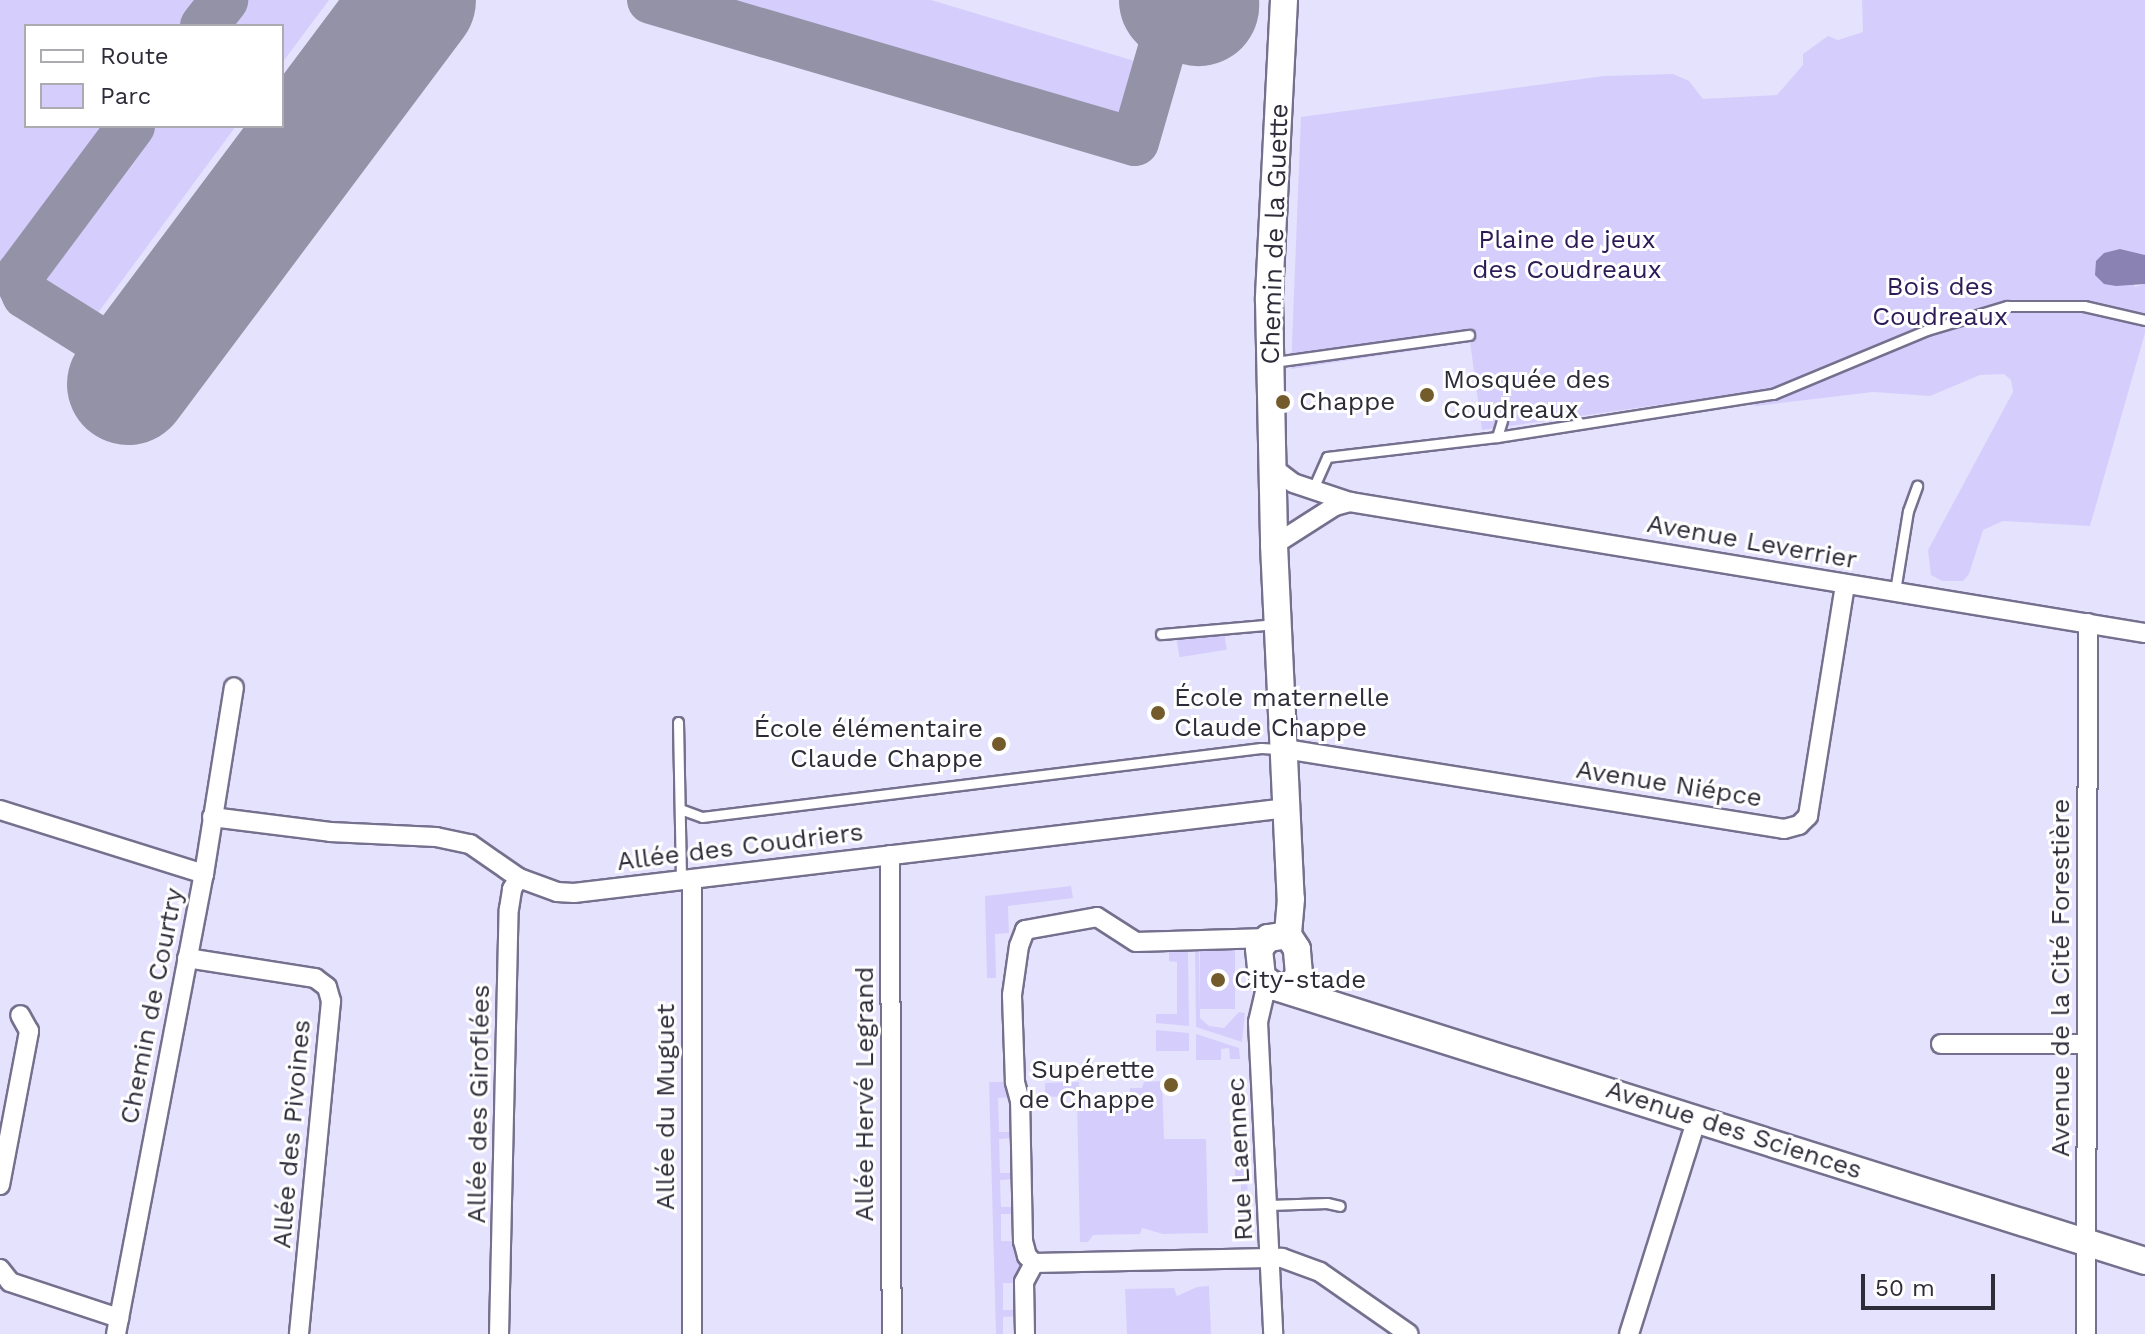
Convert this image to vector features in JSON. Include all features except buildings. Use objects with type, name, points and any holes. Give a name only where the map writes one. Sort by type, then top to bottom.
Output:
[{"type":"street","name":"Chemin de la Guette","points":[[1278,937],[1291,899],[1274,545],[1270,363],[1272,220],[1284,0]]},
{"type":"street","name":"Avenue Leverrier","points":[[1272,467],[1293,483],[1350,502],[2145,633]]},
{"type":"street","points":[[1312,491],[1316,503],[1313,521]]},
{"type":"street","points":[[1274,545],[1335,506],[1350,502]]},
{"type":"street","name":"Avenue Niépce","points":[[1285,749],[1784,829],[1799,825],[1808,816],[1845,584]]},
{"type":"street","name":"Avenue de la Cité Forestière","points":[[2086,1334],[2088,623]]},
{"type":"street","name":"Chemin de Courtry","points":[[117,1326],[204,874],[234,687]]},
{"type":"street","name":"Allée des Coudriers","points":[[212,817],[330,832],[436,837],[470,844],[519,878],[557,892],[574,893],[1287,808]]},
{"type":"street","points":[[0,810],[204,874]]},
{"type":"street","name":"Allée Hervé Legrand","points":[[890,855],[892,1334]]},
{"type":"street","name":"Allée des Giroflées","points":[[499,1334],[509,909],[512,889],[519,878]]},
{"type":"street","name":"Allée du Muguet","points":[[686,880],[692,1334]]},
{"type":"street","points":[[1034,1263],[1023,1241],[1020,1101],[1015,1082],[1012,995],[1020,938],[1032,927],[1097,917],[1133,942],[1154,946],[1278,937],[1297,949],[1284,982],[1262,978],[1259,960],[1261,944],[1278,937]]},
{"type":"street","name":"Allée des Pivoines","points":[[187,958],[315,978],[327,987],[331,1001],[299,1334]]},
{"type":"street","name":"Avenue des Sciences","points":[[1284,982],[1321,1001],[2145,1261]]},
{"type":"street","name":"Rue Laennec","points":[[1273,1334],[1258,1022],[1284,982]]},
{"type":"street","points":[[0,1185],[29,1031],[20,1015]]},
{"type":"street","points":[[1941,1044],[2087,1044]]},
{"type":"street","points":[[1629,1334],[1697,1118]]},
{"type":"street","points":[[1034,1263],[1271,1258],[1300,1262],[1320,1272],[1409,1334]]},
{"type":"street","points":[[1025,1334],[1024,1282],[1034,1263]]},
{"type":"street","points":[[0,1269],[10,1282],[117,1326]]},
{"type":"lane","points":[[1312,491],[1327,457],[1497,437],[1773,394],[1927,330],[2007,306],[2084,306],[2145,320]]},
{"type":"lane","points":[[1270,363],[1469,335]]},
{"type":"lane","points":[[1497,437],[1502,421]]},
{"type":"lane","points":[[1895,593],[1908,511],[1917,486]]},
{"type":"lane","points":[[1161,634],[1279,624]]},
{"type":"lane","points":[[678,722],[680,809],[686,880]]},
{"type":"lane","points":[[680,809],[702,817],[1266,748],[1285,749]]},
{"type":"lane","points":[[1269,1205],[1327,1203],[1340,1206]]},
{"type":"green space","points":[[0,0],[209,0],[191,24],[24,24],[24,128],[115,128],[0,285]]},
{"type":"green space","points":[[240,0],[329,0],[284,60],[284,24],[223,24]]},
{"type":"green space","points":[[713,0],[931,0],[1148,65],[1128,124]]},
{"type":"green space","name":"Plaine de jeux des Coudreaux","points":[[1862,0],[2145,0],[2145,255],[2120,249],[2135,287],[2145,284],[2145,333],[2090,526],[2003,521],[1983,530],[1969,574],[1963,581],[1942,581],[1931,575],[1928,550],[2013,392],[2011,380],[2004,374],[1980,375],[1930,396],[1873,392],[1756,406],[1736,399],[1714,397],[1482,430],[1470,342],[1291,369],[1301,117],[1604,76],[1673,74],[1689,81],[1703,99],[1777,95],[1803,65],[1803,54],[1828,36],[1838,40],[1863,32]]},
{"type":"green space","points":[[148,128],[235,128],[92,321],[36,282]]},
{"type":"green space","points":[[1224,632],[1227,650],[1179,657],[1177,640]]},
{"type":"green space","points":[[1071,886],[1073,898],[1008,906],[1009,933],[995,934],[996,978],[987,978],[985,896]]},
{"type":"green space","points":[[1195,945],[1199,949],[1200,1018],[1209,1026],[1224,1028],[1239,1012],[1245,1013],[1242,1042],[1196,1027]]},
{"type":"green space","points":[[1166,947],[1188,951],[1189,1026],[1156,1023],[1156,1014],[1177,1014],[1177,962],[1169,961],[1169,952],[1163,952]]},
{"type":"green space","name":"City-stade","points":[[1200,950],[1235,950],[1235,1009],[1200,1009]]},
{"type":"green space","points":[[1156,1030],[1189,1033],[1189,1051],[1156,1051]]},
{"type":"green space","points":[[1196,1034],[1239,1048],[1240,1059],[1230,1059],[1229,1048],[1221,1049],[1221,1060],[1196,1060]]},
{"type":"green space","points":[[1162,1081],[1164,1139],[1206,1139],[1208,1233],[1163,1234],[1142,1228],[1140,1234],[1093,1235],[1088,1242],[1080,1242],[1077,1101],[1074,1096],[1045,1097],[1045,1083],[1079,1082],[1080,1100],[1130,1097],[1130,1088],[1142,1088],[1144,1082]]},
{"type":"green space","points":[[989,1082],[1005,1082],[1012,1097],[998,1098],[999,1132],[1012,1132],[1013,1138],[999,1139],[1000,1173],[1013,1173],[1014,1179],[1000,1180],[1001,1207],[1014,1207],[1014,1214],[1001,1214],[1001,1241],[1015,1241],[1023,1265],[1016,1283],[1003,1283],[1003,1310],[1017,1310],[1017,1316],[1003,1317],[1003,1334],[996,1334]]},
{"type":"green space","points":[[1234,1137],[1244,1137],[1247,1176],[1235,1176]]},
{"type":"green space","points":[[1241,1180],[1247,1180],[1250,1231],[1236,1231],[1236,1204],[1241,1203]]},
{"type":"green space","points":[[1209,1286],[1211,1334],[1127,1334],[1125,1289],[1174,1288],[1177,1296],[1197,1287]]},
{"type":"shaded area","points":[[2120,249],[2145,255],[2145,284],[2104,284],[2095,275],[2096,261],[2104,253]]},
{"type":"taxiway","points":[[206,24],[224,0]]},
{"type":"taxiway","points":[[651,0],[1135,142],[1176,0]]},
{"type":"taxiway","points":[[130,128],[20,275],[20,282],[26,295],[141,367]]},
{"type":"runway","points":[[128,384],[415,0]]},
{"type":"runway","points":[[1180,0],[1198,5]]},
{"type":"place","name":"Mosquée des Coudreaux","points":[[1427,395]]},
{"type":"place","name":"Chappe","points":[[1283,402]]},
{"type":"place","name":"École maternelle Claude Chappe","points":[[1158,713]]},
{"type":"place","name":"École élémentaire Claude Chappe","points":[[999,744]]},
{"type":"place","name":"City-stade","points":[[1218,980]]},
{"type":"place","name":"Supérette de Chappe","points":[[1171,1085]]},
{"type":"park label","name":"Bois des Coudreaux","points":[[1940,302]]}]
